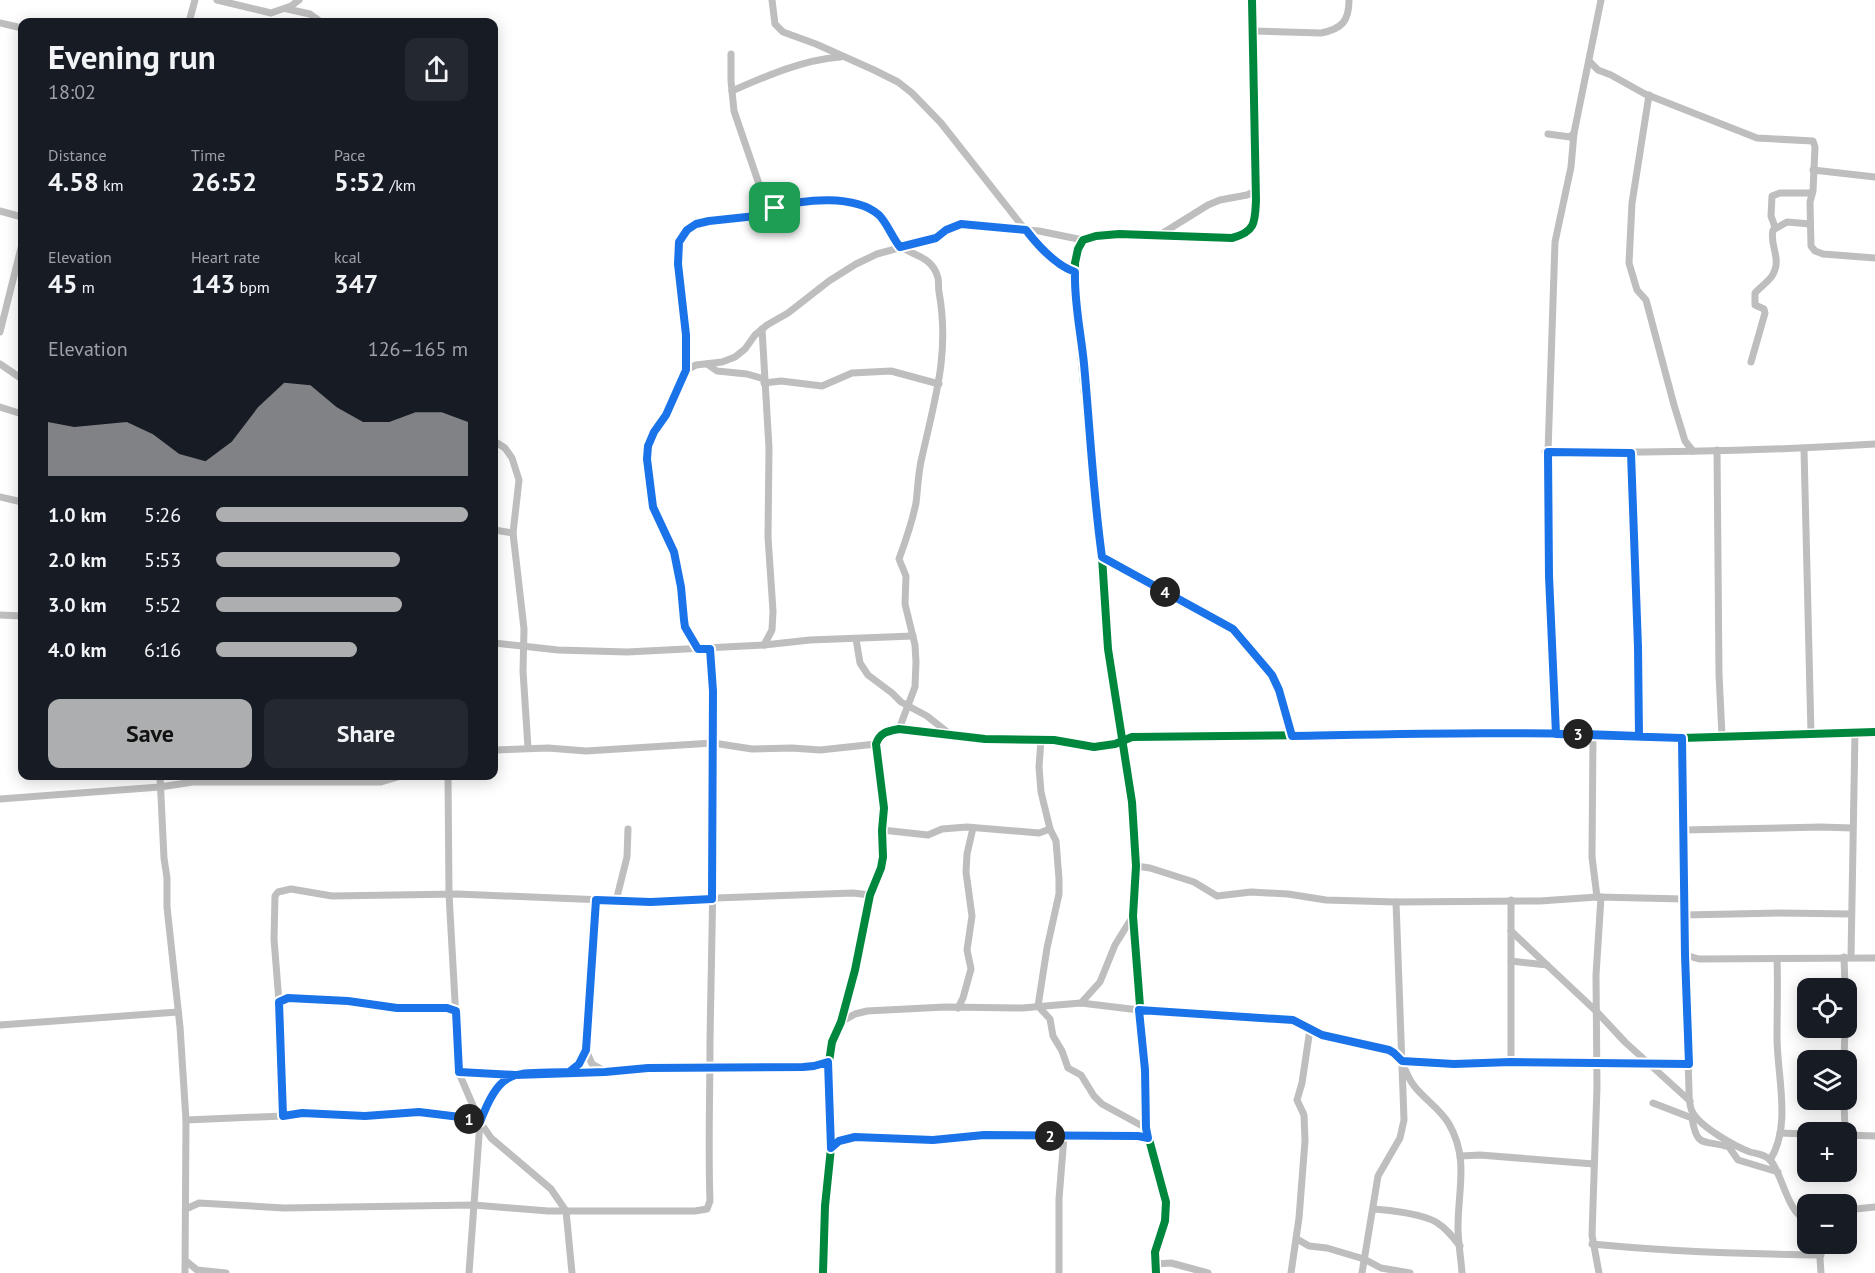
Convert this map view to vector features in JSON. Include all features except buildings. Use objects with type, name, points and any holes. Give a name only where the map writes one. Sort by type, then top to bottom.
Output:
[{"type":"street","points":[[190,18],[195,0]]},
{"type":"street","points":[[217,0],[242,5],[264,13],[285,9],[299,0]]},
{"type":"street","points":[[772,0],[775,24],[783,32],[810,41],[898,82],[918,99],[941,123],[1034,242],[1060,265],[1075,272]]},
{"type":"street","points":[[686,370],[696,365],[722,362],[735,357],[762,329],[788,313],[828,281],[856,264],[877,254],[936,238],[946,230],[961,224],[1052,232],[1083,240],[1096,236],[1119,234],[1209,238],[1241,236],[1249,231],[1253,225],[1256,191],[1252,0]]},
{"type":"street","points":[[1252,31],[1321,33],[1332,31],[1340,26],[1348,16],[1349,0]]},
{"type":"street","points":[[1556,734],[1546,452],[1555,242],[1601,0]]},
{"type":"street","points":[[285,9],[310,14],[316,18]]},
{"type":"street","points":[[0,23],[18,27]]},
{"type":"street","points":[[731,54],[734,111],[760,187],[765,198],[775,208]]},
{"type":"street","points":[[732,91],[792,67],[825,58],[842,57]]},
{"type":"street","points":[[1589,61],[1598,70],[1649,95],[1756,138],[1811,140],[1815,147],[1810,202],[1810,243],[1815,251],[1823,254],[1875,258]]},
{"type":"street","points":[[1649,95],[1632,203],[1629,263],[1637,290],[1646,300],[1685,441],[1693,451]]},
{"type":"street","points":[[1548,134],[1570,137],[1574,133]]},
{"type":"street","points":[[1813,170],[1875,177]]},
{"type":"street","points":[[1158,236],[1208,205],[1256,191]]},
{"type":"street","points":[[1751,362],[1765,312],[1755,304],[1755,293],[1768,281],[1777,266],[1772,235],[1775,227],[1771,216],[1772,196],[1775,194],[1812,194]]},
{"type":"street","points":[[698,649],[685,627],[681,587],[674,552],[653,507],[647,459],[651,439],[666,415],[686,370],[686,335],[678,264],[679,242],[687,230],[696,224],[756,216],[797,202],[843,201],[860,204],[880,216],[900,247],[925,259],[938,278],[943,328],[939,384],[921,460],[910,530],[899,562],[906,576],[905,603],[915,645],[915,687],[900,729]]},
{"type":"street","points":[[0,212],[18,216]]},
{"type":"street","points":[[1775,227],[1787,222],[1810,224]]},
{"type":"street","points":[[1083,240],[1075,263],[1077,316],[1102,557],[1108,649],[1132,802],[1136,866],[1133,916],[1145,1070],[1146,1128],[1166,1202],[1166,1213],[1155,1252],[1156,1273]]},
{"type":"street","points":[[0,332],[18,260]]},
{"type":"street","points":[[762,329],[770,469],[768,537],[773,610],[772,630],[764,645]]},
{"type":"street","points":[[0,364],[18,375]]},
{"type":"street","points":[[707,364],[717,371],[747,374],[764,381],[822,386],[852,373],[891,371],[939,384]]},
{"type":"street","points":[[0,407],[18,413]]},
{"type":"street","points":[[498,443],[506,448],[516,467],[519,480],[513,533],[520,586],[522,671],[528,748]]},
{"type":"street","points":[[1546,452],[1631,453],[1875,444]]},
{"type":"street","points":[[1803,448],[1811,734]]},
{"type":"street","points":[[1717,450],[1719,674],[1722,736]]},
{"type":"street","points":[[1631,453],[1639,736]]},
{"type":"street","points":[[0,497],[18,501]]},
{"type":"street","points":[[498,531],[513,533]]},
{"type":"street","points":[[1102,557],[1233,629],[1272,675],[1279,690],[1292,736]]},
{"type":"street","points":[[0,615],[18,616]]},
{"type":"street","points":[[498,643],[558,650],[627,652],[913,636]]},
{"type":"street","points":[[856,639],[858,654],[865,671],[908,706],[927,716],[952,735]]},
{"type":"street","points":[[186,1209],[198,1203],[284,1208],[474,1205],[566,1211],[695,1211],[707,1209],[710,1201],[708,1139],[713,743],[710,649]]},
{"type":"street","points":[[823,1273],[825,1206],[831,1148],[828,1062],[832,1042],[841,1022],[863,935],[870,895],[882,862],[884,808],[876,744],[879,737],[886,731],[900,729],[985,739],[1054,740],[1094,747],[1132,737],[1593,734],[1682,738],[1875,732]]},
{"type":"street","points":[[1846,978],[1851,914],[1855,732]]},
{"type":"street","points":[[1593,734],[1592,857],[1599,897],[1596,975],[1598,1087],[1592,1244],[1599,1273]]},
{"type":"street","points":[[1682,738],[1685,955],[1692,1111],[1698,1120],[1737,1147],[1760,1154],[1770,1160],[1797,1214]]},
{"type":"street","points":[[1038,1006],[1047,948],[1059,894],[1057,846],[1050,829],[1041,792],[1039,767],[1041,740]]},
{"type":"street","points":[[498,750],[548,748],[586,751],[713,743],[752,749],[774,747],[820,750],[876,744]]},
{"type":"street","points":[[160,780],[164,858],[168,878],[168,907],[186,1120],[185,1273]]},
{"type":"street","points":[[0,799],[160,787],[193,782],[381,782],[388,780]]},
{"type":"street","points":[[448,780],[450,894],[459,1072],[480,1122],[491,1138],[551,1189],[566,1211],[572,1273]]},
{"type":"street","points":[[882,830],[928,836],[944,828],[1039,833],[1050,829]]},
{"type":"street","points":[[958,1008],[971,969],[967,950],[972,916],[966,872],[967,854],[973,828]]},
{"type":"street","points":[[1683,830],[1852,828]]},
{"type":"street","points":[[616,901],[627,857],[628,829]]},
{"type":"street","points":[[1136,866],[1194,882],[1217,896],[1251,892],[1288,894],[1326,900],[1396,902],[1599,897],[1684,899]]},
{"type":"street","points":[[283,1116],[274,931],[275,902],[278,892],[291,889],[332,896],[450,894],[651,902],[853,893],[870,895]]},
{"type":"street","points":[[569,1072],[579,1064],[586,1050],[596,900]]},
{"type":"street","points":[[1511,900],[1511,1062]]},
{"type":"street","points":[[1362,1273],[1378,1176],[1400,1138],[1404,1120],[1396,902]]},
{"type":"street","points":[[1684,915],[1851,914]]},
{"type":"street","points":[[1081,1002],[1100,982],[1115,945],[1133,916]]},
{"type":"street","points":[[1511,931],[1690,1101]]},
{"type":"street","points":[[1685,955],[1699,959],[1875,958]]},
{"type":"street","points":[[1770,1160],[1774,1154],[1782,1121],[1777,1038],[1777,959]]},
{"type":"street","points":[[1511,961],[1547,965]]},
{"type":"street","points":[[279,1002],[288,998],[348,1001],[397,1008],[447,1008],[456,1011]]},
{"type":"street","points":[[841,1022],[855,1014],[867,1011],[945,1007],[1022,1008],[1081,1002],[1139,1010],[1293,1020],[1334,1038],[1389,1050],[1402,1061],[1412,1084],[1448,1121],[1455,1136],[1461,1156],[1458,1228],[1462,1273]]},
{"type":"street","points":[[1038,1006],[1050,1019],[1053,1036],[1068,1068],[1081,1075],[1098,1101],[1146,1128]]},
{"type":"street","points":[[0,1025],[178,1012]]},
{"type":"street","points":[[1291,1273],[1297,1239],[1305,1133],[1304,1115],[1297,1100],[1302,1083],[1310,1029]]},
{"type":"street","points":[[586,1050],[592,1064],[605,1072]]},
{"type":"street","points":[[1402,1061],[1454,1064],[1511,1062],[1689,1064]]},
{"type":"street","points":[[459,1072],[515,1075],[648,1068],[803,1067],[828,1062]]},
{"type":"street","points":[[470,1273],[480,1122],[490,1097],[499,1084],[515,1075]]},
{"type":"street","points":[[1653,1103],[1692,1118],[1695,1134],[1705,1144],[1729,1147],[1738,1160],[1778,1172]]},
{"type":"street","points":[[186,1120],[283,1116],[302,1113],[365,1116],[419,1112],[480,1122]]},
{"type":"street","points":[[1780,1132],[1797,1133]]},
{"type":"street","points":[[831,1148],[839,1141],[855,1137],[933,1140],[984,1135],[1138,1136],[1148,1138]]},
{"type":"street","points":[[1857,1135],[1875,1136]]},
{"type":"street","points":[[1059,1273],[1059,1199],[1064,1136]]},
{"type":"street","points":[[1461,1156],[1480,1155],[1594,1164]]},
{"type":"street","points":[[1857,1209],[1875,1207]]},
{"type":"street","points":[[1374,1209],[1387,1209],[1431,1220],[1451,1234],[1460,1246]]},
{"type":"street","points":[[1297,1239],[1309,1246],[1327,1248],[1364,1259],[1381,1268],[1410,1273]]},
{"type":"street","points":[[1592,1244],[1652,1251],[1821,1255],[1821,1273]]},
{"type":"street","points":[[186,1261],[197,1270],[226,1273]]},
{"type":"street","points":[[1156,1264],[1171,1263],[1208,1273]]},
{"type":"cycle path","points":[[1156,1273],[1155,1252],[1165,1221],[1166,1202],[1146,1128],[1145,1070],[1133,916],[1136,866],[1132,802],[1108,649],[1102,557],[1096,516],[1075,285],[1075,263],[1083,240],[1096,236],[1119,234],[1232,238],[1240,236],[1253,225],[1256,200],[1252,0]]},
{"type":"cycle path","points":[[823,1273],[825,1206],[831,1148],[829,1062],[832,1042],[841,1022],[855,970],[870,895],[883,857],[884,808],[876,744],[885,733],[899,729],[985,739],[1054,740],[1094,747],[1115,744],[1132,737],[1517,733],[1682,738],[1875,732]]},
{"type":"route","points":[[775,208],[756,216],[696,224],[687,230],[679,242],[678,264],[686,335],[686,370],[666,415],[654,432],[648,446],[650,495],[653,507],[671,542],[679,569],[685,627],[698,649],[710,649],[713,691],[712,899],[651,902],[596,900],[586,1050],[583,1058],[569,1072],[515,1075],[504,1080],[490,1097],[480,1122],[419,1112],[374,1116],[336,1116],[321,1113],[283,1116],[279,1002],[288,998],[348,1001],[397,1008],[447,1008],[456,1011],[459,1072],[515,1075],[648,1068],[803,1067],[828,1062],[831,1148],[839,1141],[855,1137],[933,1140],[984,1135],[1138,1136],[1148,1138],[1143,1041],[1139,1010],[1293,1020],[1322,1035],[1389,1050],[1402,1061],[1454,1064],[1511,1062],[1689,1064],[1682,738],[1556,734],[1553,649],[1549,576],[1548,452],[1631,453],[1639,736],[1593,734],[1517,733],[1292,736],[1279,690],[1272,675],[1233,629],[1102,557],[1077,316],[1075,272],[1060,265],[1034,242],[1026,230],[961,224],[946,230],[936,238],[900,247],[880,216],[860,204],[843,201],[797,202],[775,208]]}]
